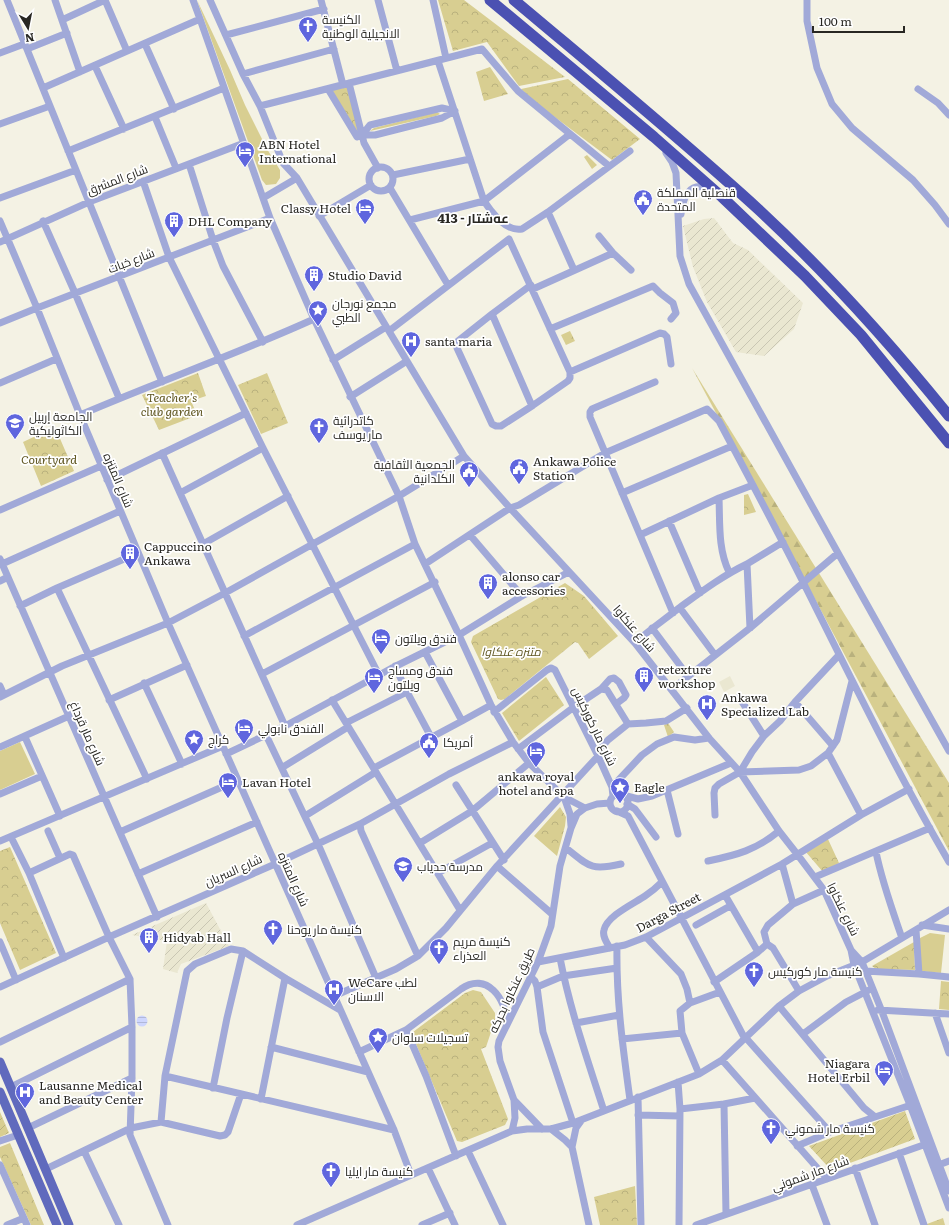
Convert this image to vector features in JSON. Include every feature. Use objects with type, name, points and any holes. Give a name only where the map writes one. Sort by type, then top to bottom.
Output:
[{"type":"highway","points":[[490,0],[654,137],[722,197],[805,276],[861,335],[949,443]]},
{"type":"highway","points":[[514,0],[640,106],[758,210],[848,299],[907,365],[949,416]]},
{"type":"main road","points":[[0,1062],[70,1225]]},
{"type":"main road","points":[[0,1092],[57,1225]]},
{"type":"street","points":[[7,0],[162,382]]},
{"type":"street","points":[[55,0],[80,72]]},
{"type":"street","points":[[62,20],[105,0],[127,51]]},
{"type":"street","points":[[193,0],[270,218],[350,397],[398,496],[415,544],[435,582],[492,708],[513,742],[529,763],[563,796],[585,808],[597,804],[610,803]]},
{"type":"street","name":"شارع عنكاوا","points":[[211,0],[243,74],[260,106],[283,164],[297,178],[464,456],[635,643],[709,738],[740,772],[779,831],[824,890],[851,950],[854,965],[872,1010],[913,1104]]},
{"type":"street","points":[[321,0],[334,49],[364,143],[378,168]]},
{"type":"street","points":[[378,0],[397,71]]},
{"type":"street","points":[[433,0],[446,58]]},
{"type":"street","points":[[807,0],[807,22],[817,68],[832,104],[852,128],[913,180],[949,224]]},
{"type":"street","points":[[226,36],[324,9]]},
{"type":"street","points":[[43,88],[145,44],[200,18]]},
{"type":"street","points":[[0,53],[67,33]]},
{"type":"street","points":[[145,44],[174,109]]},
{"type":"street","points":[[243,74],[334,49]]},
{"type":"street","points":[[260,106],[482,49],[518,91],[609,166]]},
{"type":"street","points":[[438,61],[484,202],[493,214],[505,224],[517,230],[548,212],[630,151]]},
{"type":"street","points":[[95,66],[124,129]]},
{"type":"street","points":[[68,151],[224,88]]},
{"type":"street","points":[[328,89],[357,137],[362,135],[375,135],[442,118],[454,111]]},
{"type":"street","points":[[918,89],[938,103],[949,115]]},
{"type":"street","points":[[0,124],[50,106]]},
{"type":"street","points":[[362,135],[370,125],[442,108],[454,111]]},
{"type":"street","points":[[154,117],[176,168]]},
{"type":"street","points":[[410,220],[484,202],[570,134]]},
{"type":"street","points":[[654,137],[670,157],[674,168],[680,256],[689,284],[949,751]]},
{"type":"street","name":"شارع المشرق","points":[[0,242],[89,202],[244,142]]},
{"type":"street","points":[[393,175],[470,159]]},
{"type":"street","points":[[188,164],[213,240],[224,266],[263,342]]},
{"type":"street","points":[[378,168],[385,168],[393,175],[394,182],[390,188],[380,191],[373,188],[369,178],[372,172],[378,168]]},
{"type":"street","points":[[0,198],[76,170]]},
{"type":"street","points":[[263,198],[297,178]]},
{"type":"street","points":[[143,181],[169,257],[263,448],[379,675]]},
{"type":"street","points":[[319,216],[371,185]]},
{"type":"street","points":[[678,230],[683,201],[686,194],[691,189],[707,187],[722,197]]},
{"type":"street","points":[[390,188],[448,285]]},
{"type":"street","points":[[548,212],[574,270]]},
{"type":"street","name":"شارع خبات","points":[[0,323],[270,218]]},
{"type":"street","name":"شارع المتنزه","points":[[0,221],[37,308],[56,359],[168,623],[394,1130],[411,1175]]},
{"type":"street","points":[[43,222],[75,293],[119,398]]},
{"type":"street","points":[[599,236],[630,270]]},
{"type":"street","points":[[333,360],[387,329],[509,239],[532,287],[570,372],[570,378],[568,381],[501,426],[492,424],[457,348],[458,341],[492,314],[532,287],[613,253]]},
{"type":"street","points":[[550,329],[653,286],[673,303],[676,313],[671,319]]},
{"type":"street","points":[[492,314],[532,406]]},
{"type":"street","points":[[80,415],[119,398],[220,360],[314,318]]},
{"type":"street","points":[[570,372],[660,333],[667,337],[671,364]]},
{"type":"street","points":[[0,383],[56,359]]},
{"type":"street","points":[[350,397],[407,361]]},
{"type":"street","points":[[655,382],[592,409],[590,412],[590,417],[673,613]]},
{"type":"street","points":[[425,564],[510,508],[519,505],[605,453],[706,410],[719,421],[783,542],[852,682],[949,862]]},
{"type":"street","points":[[107,480],[246,413]]},
{"type":"street","points":[[622,493],[732,446]]},
{"type":"street","points":[[180,493],[263,448]]},
{"type":"street","points":[[162,453],[285,726]]},
{"type":"street","points":[[0,686],[2,696],[88,655],[168,623],[225,593],[398,496],[464,456]]},
{"type":"street","points":[[0,510],[101,466]]},
{"type":"street","points":[[640,535],[719,498],[753,485]]},
{"type":"street","points":[[203,544],[288,496]]},
{"type":"street","points":[[719,498],[720,541],[723,560],[729,572]]},
{"type":"street","points":[[1,561],[120,511]]},
{"type":"street","points":[[669,521],[700,593]]},
{"type":"street","points":[[470,535],[522,596]]},
{"type":"street","points":[[635,643],[652,628],[729,572],[747,564],[783,542]]},
{"type":"street","points":[[244,636],[415,544]]},
{"type":"street","points":[[20,606],[57,588],[138,553]]},
{"type":"street","points":[[672,689],[750,628],[838,554]]},
{"type":"street","name":"شارع مار قرداغ","points":[[1,561],[156,917]]},
{"type":"street","points":[[747,564],[750,628]]},
{"type":"street","points":[[226,754],[285,726],[395,666],[459,635],[522,596],[569,572]]},
{"type":"street","points":[[0,581],[8,577]]},
{"type":"street","points":[[262,674],[435,582]]},
{"type":"street","points":[[57,588],[108,700],[147,779]]},
{"type":"street","points":[[680,608],[715,655]]},
{"type":"street","points":[[652,628],[688,676]]},
{"type":"street","points":[[425,652],[462,721]]},
{"type":"street","points":[[740,772],[764,736],[780,721],[795,702],[839,655]]},
{"type":"street","points":[[108,700],[187,665]]},
{"type":"street","points":[[395,666],[431,737]]},
{"type":"street","name":"شارع مار كوركيس","points":[[492,708],[551,668],[554,670],[598,756],[612,787],[613,796]]},
{"type":"street","points":[[518,748],[601,689],[610,679],[617,679],[626,695],[616,704]]},
{"type":"street","points":[[716,815],[714,794],[715,788],[719,784],[740,772],[799,770],[811,766],[828,753],[837,740],[852,682]]},
{"type":"street","points":[[144,683],[182,764]]},
{"type":"street","points":[[601,689],[607,690],[628,724]]},
{"type":"street","points":[[283,767],[347,725],[407,692]]},
{"type":"street","points":[[739,697],[764,736]]},
{"type":"street","points":[[332,700],[460,910]]},
{"type":"street","points":[[795,702],[833,746]]},
{"type":"street","points":[[305,816],[375,770],[431,737],[492,708]]},
{"type":"street","points":[[334,996],[396,969],[418,956],[446,928],[497,866],[563,796],[598,756],[601,748],[608,740],[628,724],[670,720],[687,708]]},
{"type":"street","points":[[0,747],[69,716]]},
{"type":"street","points":[[266,735],[283,767],[318,844],[376,978]]},
{"type":"street","points":[[25,737],[60,816]]},
{"type":"street","points":[[612,787],[642,755],[657,744],[674,737],[696,740],[709,738]]},
{"type":"street","name":"شارع السريان","points":[[0,987],[275,864],[360,824],[449,774],[513,742]]},
{"type":"street","points":[[0,841],[223,746]]},
{"type":"street","points":[[828,753],[861,815]]},
{"type":"street","points":[[420,843],[472,811],[529,763]]},
{"type":"street","points":[[731,763],[645,798],[638,799],[618,794],[613,796],[610,803],[612,808],[616,811],[628,816],[714,982],[745,1038],[830,1132]]},
{"type":"street","points":[[0,794],[42,776]]},
{"type":"street","points":[[120,832],[238,780]]},
{"type":"street","points":[[456,785],[504,860]]},
{"type":"street","name":"Darga Street","points":[[538,962],[625,945],[646,937],[782,864],[861,815],[909,789]]},
{"type":"street","points":[[667,790],[678,834]]},
{"type":"street","points":[[624,795],[628,804],[639,813],[656,837]]},
{"type":"street","points":[[563,796],[570,814],[571,828]]},
{"type":"street","points":[[616,811],[624,810],[628,804]]},
{"type":"street","name":"طريق عنكاوا بحركه","points":[[542,1129],[514,1100],[500,1062],[498,1047],[499,1041],[507,1024],[538,962],[551,926],[560,866],[571,828],[577,814],[585,808]]},
{"type":"street","points":[[138,874],[257,822]]},
{"type":"street","points":[[360,824],[361,831],[418,956]]},
{"type":"street","points":[[815,877],[930,828]]},
{"type":"street","points":[[48,831],[60,858]]},
{"type":"street","points":[[708,861],[745,852],[766,841],[779,831]]},
{"type":"street","points":[[11,837],[29,873],[64,958]]},
{"type":"street","points":[[438,873],[492,843]]},
{"type":"street","points":[[566,848],[590,866],[602,868],[621,864]]},
{"type":"street","points":[[876,852],[888,898],[902,938]]},
{"type":"street","points":[[29,873],[60,858],[70,854],[73,855],[109,937],[130,979],[132,1027],[130,1135],[168,1225]]},
{"type":"street","points":[[782,864],[793,904]]},
{"type":"street","points":[[497,866],[552,914]]},
{"type":"street","points":[[630,1100],[619,1015],[617,968],[614,947],[605,941],[603,931],[618,913],[646,895],[662,882]]},
{"type":"street","points":[[799,991],[774,948],[767,944],[764,932],[768,925],[793,904],[824,890]]},
{"type":"street","points":[[725,895],[758,952]]},
{"type":"street","points":[[696,925],[730,906]]},
{"type":"street","points":[[297,1225],[306,1223],[512,1131],[551,1129],[581,1121],[630,1100],[698,1074],[722,1060],[779,1006],[799,991],[827,976],[862,962],[949,910]]},
{"type":"street","points":[[922,925],[949,929]]},
{"type":"street","points":[[916,930],[919,974]]},
{"type":"street","points":[[646,937],[680,974],[687,989],[690,1003]]},
{"type":"street","points":[[0,942],[16,980]]},
{"type":"street","points":[[714,982],[758,952],[767,944]]},
{"type":"street","points":[[161,1122],[165,1076],[187,971],[194,964],[231,949],[244,951],[285,978],[340,1010]]},
{"type":"street","name":"شارع عنكاوا","points":[[851,950],[862,962],[881,1009],[913,1104],[936,1166],[949,1208]]},
{"type":"street","points":[[213,1088],[227,1018],[244,951]]},
{"type":"street","points":[[560,958],[563,976],[576,1023],[604,1111]]},
{"type":"street","points":[[537,987],[563,976],[617,968]]},
{"type":"street","points":[[865,971],[919,974],[949,978]]},
{"type":"street","points":[[530,976],[535,981],[537,987],[544,1032],[573,1123]]},
{"type":"street","points":[[261,1099],[285,978]]},
{"type":"street","points":[[0,1042],[130,979]]},
{"type":"street","points":[[359,1052],[406,1030],[461,989],[474,983],[487,985],[497,995],[504,1008],[507,1024]]},
{"type":"street","points":[[803,1034],[846,1002],[872,988]]},
{"type":"street","points":[[698,1074],[682,1033],[680,1011],[690,1003],[720,992]]},
{"type":"street","points":[[779,1006],[864,1108],[874,1116]]},
{"type":"street","points":[[872,1010],[881,1009],[949,1014]]},
{"type":"street","points":[[935,1013],[949,1053]]},
{"type":"street","points":[[576,1023],[619,1015]]},
{"type":"street","points":[[11,1087],[132,1027]]},
{"type":"street","points":[[406,1030],[426,1076],[456,1156]]},
{"type":"street","points":[[622,1039],[682,1033]]},
{"type":"street","points":[[271,1047],[368,1072]]},
{"type":"street","points":[[722,1060],[827,1179]]},
{"type":"street","points":[[165,1076],[394,1130]]},
{"type":"street","points":[[28,1128],[132,1078]]},
{"type":"street","points":[[678,1082],[680,1113],[679,1225]]},
{"type":"street","points":[[46,1170],[131,1128],[161,1122],[220,1136],[225,1135],[228,1132],[241,1094]]},
{"type":"street","points":[[638,1097],[641,1225]]},
{"type":"street","points":[[638,1115],[680,1113],[755,1098]]},
{"type":"street","points":[[512,1131],[515,1118],[514,1100]]},
{"type":"street","points":[[724,1104],[726,1214]]},
{"type":"street","points":[[797,1146],[874,1116],[913,1104]]},
{"type":"street","points":[[581,1121],[576,1128],[572,1147],[589,1225]]},
{"type":"street","points":[[551,1129],[572,1147]]},
{"type":"street","points":[[0,1141],[18,1135]]},
{"type":"street","name":"شارع مار شموني","points":[[696,1225],[708,1223],[726,1214],[928,1143]]},
{"type":"street","points":[[84,1151],[119,1225]]},
{"type":"street","points":[[468,1151],[503,1225]]},
{"type":"street","points":[[899,1153],[924,1225]]},
{"type":"street","points":[[936,1166],[949,1161]]},
{"type":"street","points":[[0,1165],[3,1179],[26,1221],[7,1225]]},
{"type":"street","name":"شارع عنكاوا","points":[[936,1166],[949,1191]]},
{"type":"street","points":[[428,1168],[455,1225]]},
{"type":"street","points":[[855,1168],[875,1225]]},
{"type":"street","points":[[812,1184],[827,1225]]},
{"type":"street","points":[[422,1225],[450,1213]]},
{"type":"shaded area","points":[[714,218],[733,243],[748,250],[803,303],[794,329],[764,356],[736,352],[707,302],[693,267],[683,226],[704,219]]},
{"type":"shaded area","points":[[730,676],[735,686],[724,692],[719,682]]},
{"type":"shaded area","points":[[206,903],[229,946],[181,964],[177,973],[163,969],[167,941],[132,935]]},
{"type":"green space","points":[[197,0],[245,105],[267,149],[280,170],[280,178],[276,184],[266,185],[262,180]]},
{"type":"green space","points":[[438,0],[464,0],[565,77],[519,86],[487,42],[453,51]]},
{"type":"green space","points":[[490,67],[508,94],[484,101],[476,72]]},
{"type":"green space","points":[[568,79],[640,139],[612,160],[544,109],[521,89]]},
{"type":"green space","points":[[348,86],[360,134],[358,135],[331,90]]},
{"type":"green space","points":[[437,112],[440,114],[370,131],[374,128]]},
{"type":"green space","points":[[587,155],[597,165],[592,169],[584,157]]},
{"type":"green space","points":[[570,331],[575,341],[566,345],[561,335]]},
{"type":"green space","points":[[692,368],[949,783],[949,851]]},
{"type":"green space","name":"Teacher's club garden","points":[[198,373],[206,396],[191,401],[195,410],[191,412],[193,417],[159,430],[142,395]]},
{"type":"green space","points":[[267,373],[288,423],[261,434],[238,385]]},
{"type":"green space","name":"Courtyard","points":[[55,427],[74,471],[41,486],[23,442]]},
{"type":"green space","points":[[748,494],[756,512],[744,515],[744,495]]},
{"type":"green space","name":"متنزه عنكاوا","points":[[565,583],[584,596],[618,636],[589,659],[578,643],[575,642],[505,699],[498,699],[471,642],[473,636]]},
{"type":"green space","points":[[546,677],[564,705],[519,741],[502,713]]},
{"type":"green space","points":[[668,723],[674,732],[668,737],[664,725]]},
{"type":"green space","points":[[20,742],[35,774],[0,790],[0,751]]},
{"type":"green space","points":[[560,807],[566,817],[557,856],[534,836]]},
{"type":"green space","points":[[827,837],[839,863],[823,872],[805,851]]},
{"type":"green space","points":[[10,847],[56,953],[20,970],[0,923],[0,851]]},
{"type":"green space","points":[[930,933],[945,935],[941,973],[919,971],[920,938]]},
{"type":"green space","points":[[914,942],[915,970],[876,969],[872,966]]},
{"type":"green space","points":[[941,981],[949,982],[949,1010],[939,1009]]},
{"type":"green space","points":[[473,990],[481,992],[495,1013],[495,1020],[486,1047],[481,1049],[508,1119],[505,1125],[462,1142],[457,1141],[413,1037],[413,1032],[465,993]]},
{"type":"green space","points":[[905,1111],[915,1139],[831,1170],[809,1146]]},
{"type":"green space","points":[[0,1112],[9,1133],[0,1137]]},
{"type":"green space","points":[[10,1143],[44,1225],[31,1225],[0,1157],[0,1147]]},
{"type":"green space","points":[[635,1186],[637,1225],[600,1225],[594,1197]]},
{"type":"green space","points":[[943,1218],[945,1225],[927,1225],[927,1224]]},
{"type":"water","points":[[140,1016],[144,1016],[146,1017],[146,1025],[140,1026],[137,1023],[137,1019]]},
{"type":"place","name":"الكنيسة الانجيلية الوطنية","points":[[308,43]]},
{"type":"place","name":"ABN Hotel International","points":[[245,168]]},
{"type":"place","name":"قنصلية المملكة المتحدة","points":[[643,216]]},
{"type":"place","name":"Classy Hotel","points":[[365,225]]},
{"type":"place","name":"DHL Company","points":[[174,238]]},
{"type":"place","name":"Studio David","points":[[314,292]]},
{"type":"place","name":"مجمع نورجان الطبي","points":[[318,327]]},
{"type":"place","name":"santa maria","points":[[411,358]]},
{"type":"place","name":"الجامعة إربيل الكاثوليكية","points":[[15,440]]},
{"type":"place","name":"كاتدرائية مار يوسف","points":[[319,444]]},
{"type":"place","name":"Ankawa Police Station","points":[[519,485]]},
{"type":"place","name":"الجمعية الثقافية الكلدانية","points":[[469,488]]},
{"type":"place","name":"Cappuccino Ankawa","points":[[130,570]]},
{"type":"place","name":"alonso car accessories","points":[[488,600]]},
{"type":"place","name":"فندق ویلتون","points":[[381,655]]},
{"type":"place","name":"retexture workshop","points":[[644,693]]},
{"type":"place","name":"فندق ومساج ويلتون","points":[[374,694]]},
{"type":"place","name":"Ankawa Specialized Lab","points":[[707,721]]},
{"type":"place","name":"الفندق نابولي","points":[[244,745]]},
{"type":"place","name":"كراج","points":[[194,756]]},
{"type":"place","name":"أمريكا","points":[[429,759]]},
{"type":"place","name":"ankawa royal hotel and spa","points":[[536,768]]},
{"type":"place","name":"Lavan Hotel","points":[[228,799]]},
{"type":"place","name":"Eagle","points":[[620,804]]},
{"type":"place","name":"مدرسة حدياب","points":[[403,883]]},
{"type":"place","name":"كنيسة مار يوحنا","points":[[273,946]]},
{"type":"place","name":"Hidyab Hall","points":[[149,954]]},
{"type":"place","name":"كنيسة مريم العذراء","points":[[439,965]]},
{"type":"place","name":"كنيسة مار كوركيس","points":[[754,988]]},
{"type":"place","name":"WeCare لطب الاسنان","points":[[334,1006]]},
{"type":"place","name":"تسجيلات سلوان","points":[[378,1054]]},
{"type":"place","name":"Niagara Hotel Erbil","points":[[884,1087]]},
{"type":"place","name":"Lausanne Medical and Beauty Center","points":[[25,1109]]},
{"type":"place","name":"كنيسة مار شموني","points":[[771,1145]]},
{"type":"place","name":"كنيسة مار ايليا","points":[[331,1188]]},
{"type":"district","name":"عه‌شتار - 413","points":[[473,217]]}]
